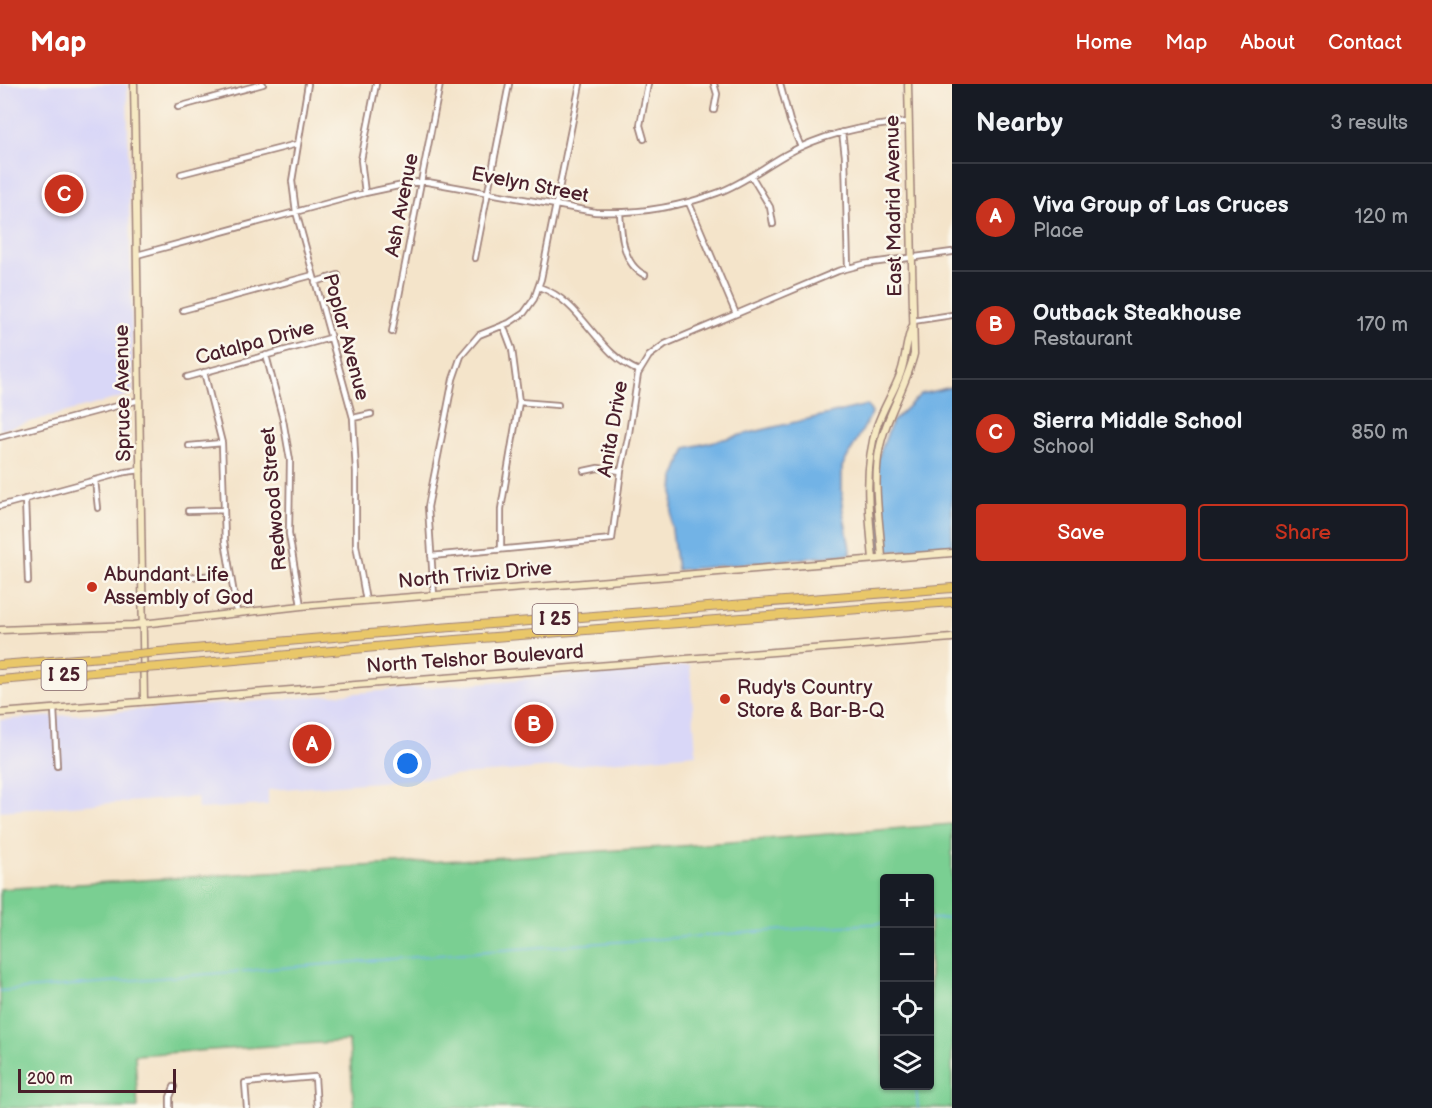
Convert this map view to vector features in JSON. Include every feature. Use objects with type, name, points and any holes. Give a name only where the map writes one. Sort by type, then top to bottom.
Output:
[{"type":"highway","name":"I 25","points":[[0,665],[952,588]]},
{"type":"highway","name":"I 25","points":[[0,680],[430,642],[952,603]]},
{"type":"street","name":"Spruce Avenue","points":[[134,84],[144,701]]},
{"type":"street","points":[[178,107],[263,84]]},
{"type":"street","name":"Poplar Avenue","points":[[308,84],[292,181],[296,212],[353,418],[356,545],[366,601]]},
{"type":"street","points":[[365,193],[361,160],[376,84]]},
{"type":"street","name":"Ash Avenue","points":[[392,332],[440,84]]},
{"type":"street","points":[[475,258],[509,84]]},
{"type":"street","points":[[434,596],[428,502],[453,379],[461,356],[479,335],[503,326],[527,310],[539,287],[580,84]]},
{"type":"street","points":[[644,139],[640,125],[648,84]]},
{"type":"street","points":[[714,84],[717,94],[714,110]]},
{"type":"street","points":[[780,84],[790,121],[801,147]]},
{"type":"street","name":"East Madrid Avenue","points":[[873,559],[869,492],[872,445],[901,371],[912,324],[908,84]]},
{"type":"street","name":"Evelyn Street","points":[[137,255],[365,193],[422,181],[590,212],[620,213],[688,203],[723,191],[752,177],[801,147],[842,132],[909,122]]},
{"type":"street","points":[[842,132],[845,156],[848,268]]},
{"type":"street","points":[[181,174],[297,144]]},
{"type":"street","points":[[752,177],[770,207],[773,224]]},
{"type":"street","points":[[688,203],[736,314]]},
{"type":"street","points":[[620,213],[622,237],[629,260],[636,270],[645,275]]},
{"type":"street","name":"Anita Drive","points":[[430,556],[612,539],[621,471],[639,371],[648,356],[658,348],[848,268],[952,252]]},
{"type":"street","points":[[183,310],[314,275]]},
{"type":"street","points":[[315,282],[338,275]]},
{"type":"street","points":[[539,287],[562,298],[607,351],[619,361],[639,371]]},
{"type":"street","points":[[912,324],[952,315]]},
{"type":"street","name":"East Madrid Avenue","points":[[882,558],[877,466],[886,424],[909,375],[914,354],[915,335],[912,324]]},
{"type":"street","points":[[501,548],[501,509],[519,402],[512,349],[503,326]]},
{"type":"street","name":"Catalpa Drive","points":[[187,377],[330,338]]},
{"type":"street","name":"Redwood Street","points":[[266,356],[283,420],[290,460],[289,534],[302,606]]},
{"type":"street","points":[[204,372],[222,443],[225,541],[237,612]]},
{"type":"street","points":[[0,437],[139,400]]},
{"type":"street","points":[[519,402],[558,405]]},
{"type":"street","points":[[353,418],[371,414]]},
{"type":"street","points":[[189,446],[222,443]]},
{"type":"street","points":[[584,471],[598,468],[621,471]]},
{"type":"street","points":[[0,506],[125,472],[141,470]]},
{"type":"street","points":[[95,480],[98,508]]},
{"type":"street","points":[[25,499],[28,581]]},
{"type":"street","points":[[188,511],[224,510]]},
{"type":"street","name":"North Triviz Drive","points":[[0,630],[143,623],[302,606],[952,553]]},
{"type":"street","points":[[189,577],[230,574]]},
{"type":"street","name":"North Telshor Boulevard","points":[[0,714],[952,638]]},
{"type":"street","points":[[54,709],[57,765]]},
{"type":"street","points":[[247,1108],[245,1083],[315,1077],[317,1108]]},
{"type":"street","points":[[170,1108],[170,1097],[174,1087]]},
{"type":"shaded area","points":[[0,84],[127,84],[133,394],[0,430]]},
{"type":"shaded area","points":[[690,665],[696,754],[268,790],[268,805],[198,809],[197,797],[0,811],[0,720]]},
{"type":"green space","points":[[952,824],[952,1108],[354,1108],[349,1041],[135,1055],[138,1108],[0,1108],[0,889],[681,846]]},
{"type":"water","points":[[952,387],[952,547],[876,553],[874,511],[876,463],[892,422],[921,394]]},
{"type":"water","points":[[867,405],[872,413],[842,467],[842,506],[851,554],[677,570],[671,522],[674,478],[686,448]]},
{"type":"waterway","points":[[934,919],[952,918]]},
{"type":"waterway","points":[[0,991],[489,951],[880,923]]},
{"type":"waterway","points":[[916,1090],[918,1108]]},
{"type":"place","name":"Sierra Middle School","points":[[64,194]]},
{"type":"place","name":"Abundant Life Assembly of God","points":[[92,587]]},
{"type":"place","name":"Rudy's Country Store & Bar-B-Q","points":[[725,699]]},
{"type":"place","name":"Outback Steakhouse","points":[[534,724]]},
{"type":"place","name":"Viva Group of Las Cruces","points":[[312,744]]}]
